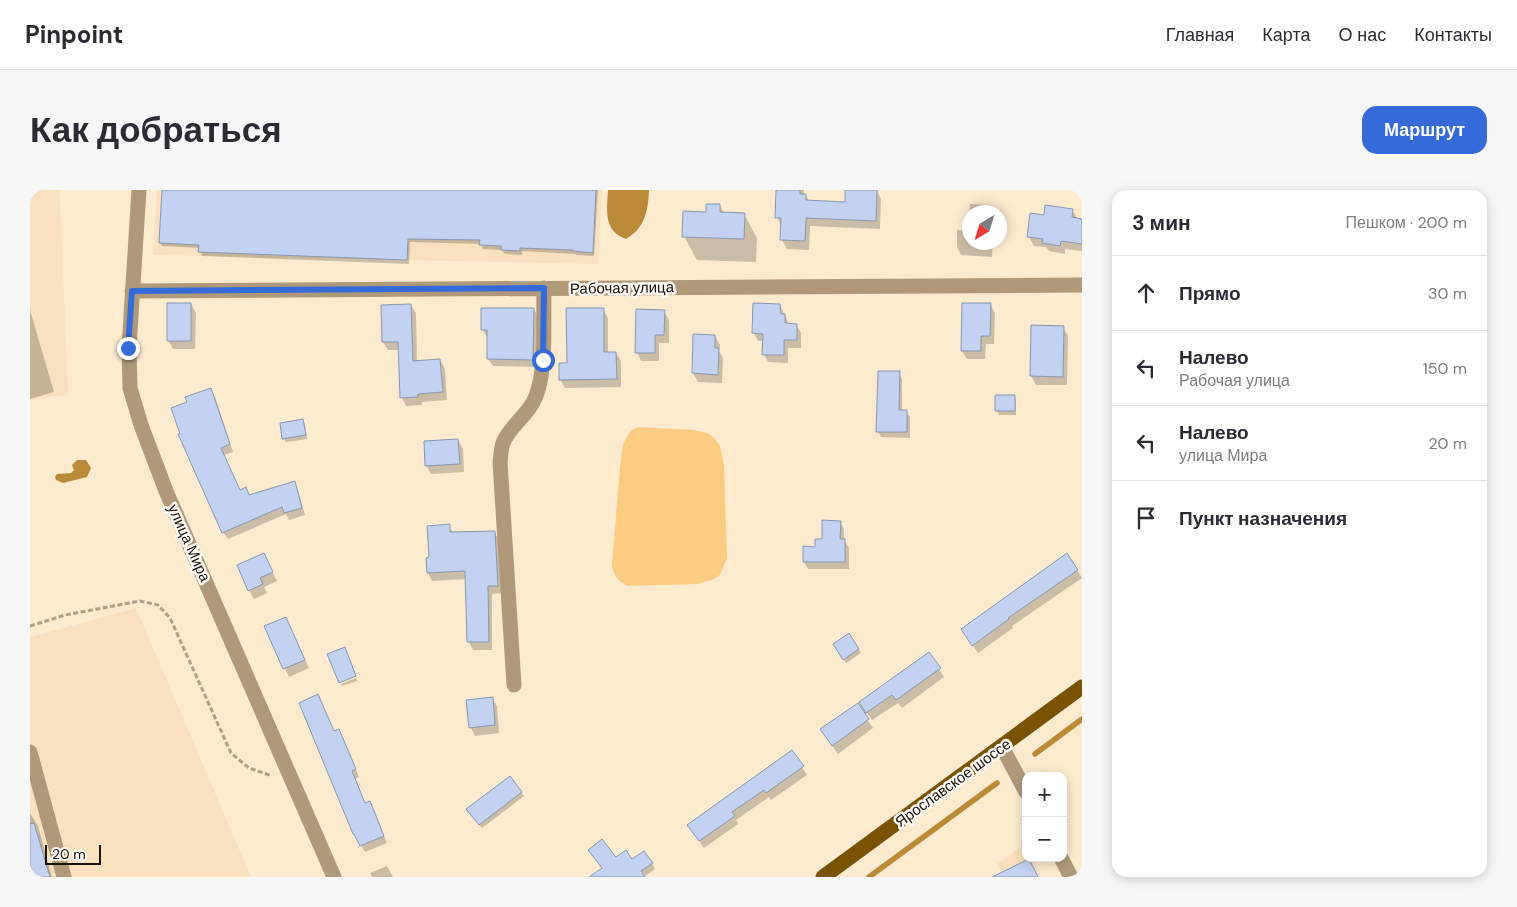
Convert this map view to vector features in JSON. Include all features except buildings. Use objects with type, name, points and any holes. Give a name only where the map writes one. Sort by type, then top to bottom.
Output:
[{"type":"main road","name":"Ярославское шоссе","points":[[822,877],[1082,688]]},
{"type":"street","name":"улица Мира","points":[[139,190],[128,348],[130,388],[141,425],[166,491],[334,877]]},
{"type":"street","name":"Рабочая улица","points":[[132,291],[1082,285]]},
{"type":"street","points":[[514,686],[500,462],[503,444],[511,430],[531,408],[537,394],[543,360],[544,288]]},
{"type":"street","points":[[1002,747],[1022,784]]},
{"type":"street","points":[[30,752],[64,877]]},
{"type":"street","points":[[1063,862],[1071,877]]},
{"type":"path","points":[[30,626],[65,616],[140,601],[158,605],[170,618],[231,753],[249,768],[294,783]]},
{"type":"shaded area","points":[[30,190],[60,190],[68,395],[30,400]]},
{"type":"shaded area","points":[[157,190],[602,190],[598,264],[153,255]]},
{"type":"shaded area","points":[[608,190],[649,190],[648,205],[644,218],[637,230],[626,239],[613,231],[610,225],[607,212]]},
{"type":"shaded area","points":[[638,427],[694,430],[707,433],[720,446],[724,464],[727,558],[720,575],[712,580],[697,584],[628,586],[615,575],[612,565],[623,444],[632,430]]},
{"type":"shaded area","points":[[77,460],[86,460],[91,468],[87,477],[63,483],[56,480],[57,474],[71,473],[74,470],[72,465]]},
{"type":"shaded area","points":[[136,608],[251,877],[30,877],[30,637]]},
{"type":"shaded area","points":[[1022,846],[1022,862],[1034,862],[1041,877],[1004,877],[997,864]]},
{"type":"waterway","points":[[1035,754],[1082,719]]},
{"type":"waterway","points":[[869,877],[997,783]]},
{"type":"route","points":[[128,348],[132,291],[544,288],[543,360]]}]
